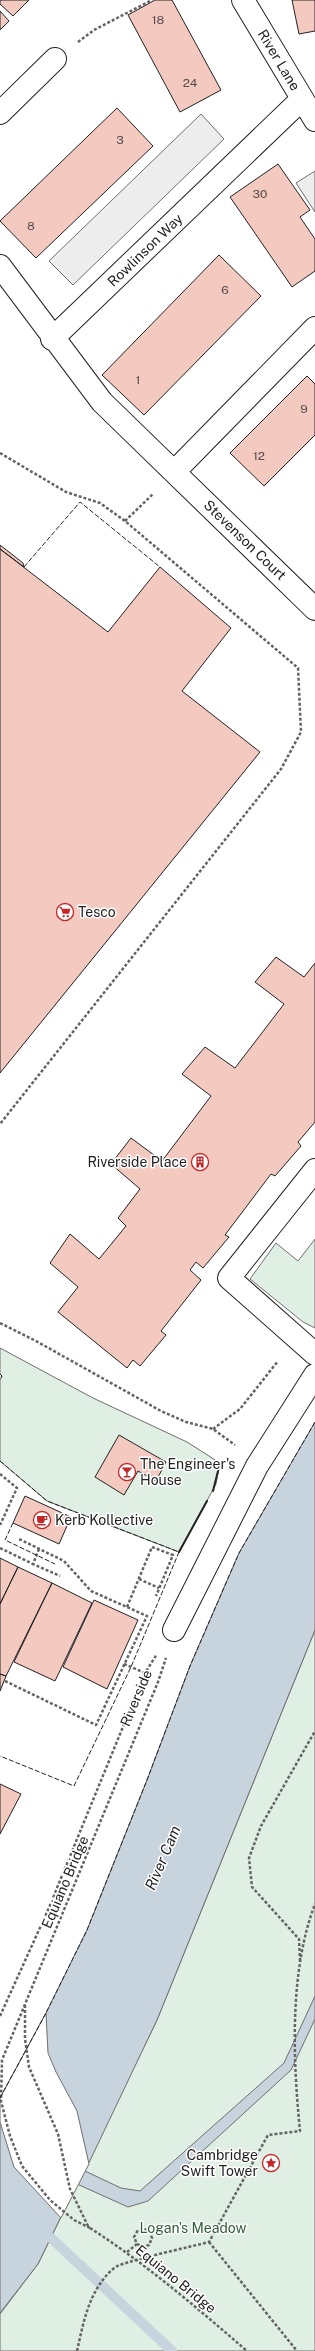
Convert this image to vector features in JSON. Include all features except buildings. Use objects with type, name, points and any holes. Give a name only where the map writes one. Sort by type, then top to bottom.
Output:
[{"type":"street","name":"River Lane","points":[[243,0],[315,120]]},
{"type":"street","points":[[0,113],[55,59]]},
{"type":"street","name":"Rowlinson Way","points":[[52,339],[302,100]]},
{"type":"street","points":[[0,266],[52,339]]},
{"type":"street","points":[[174,472],[313,335]]},
{"type":"street","name":"Stevenson Court","points":[[52,339],[102,402],[315,609]]},
{"type":"street","points":[[315,1170],[229,1278],[315,1354]]},
{"type":"street","points":[[174,1630],[254,1472],[282,1424],[315,1375]]},
{"type":"path","points":[[55,59],[94,30],[152,0]]},
{"type":"path","points":[[0,453],[66,492],[100,503],[125,521],[298,668],[301,732],[281,769],[0,1124]]},
{"type":"path","points":[[125,521],[174,472]]},
{"type":"path","points":[[0,1323],[36,1341],[161,1411],[186,1422],[213,1429],[240,1409],[296,1338]]},
{"type":"path","points":[[0,1474],[17,1488],[0,1525]]},
{"type":"path","points":[[5,1681],[96,1725],[147,1616],[91,1591],[64,1561],[19,1539]]},
{"type":"path","points":[[127,1606],[152,1547],[173,1555],[154,1599],[159,1601]]},
{"type":"path","points":[[0,1548],[60,1576]]},
{"type":"path","points":[[33,1564],[39,1549]]},
{"type":"path","points":[[138,1579],[159,1588]]},
{"type":"path","name":"Riverside","points":[[0,2016],[48,1910],[145,1673],[174,1630]]},
{"type":"path","name":"Equiano Bridge","points":[[174,1630],[158,1682],[2,2060],[1,2101],[10,2136],[22,2166],[46,2194],[74,2220],[90,2228],[127,2252],[177,2291],[246,2351]]},
{"type":"path","points":[[124,1664],[145,1673]]},
{"type":"path","points":[[77,2351],[86,2310],[92,2296],[115,2267],[209,2242],[268,2135],[300,2130],[295,2080],[296,2014],[300,1966],[299,1939],[252,1887],[249,1858],[260,1826],[315,1731]]},
{"type":"path","points":[[300,1966],[315,1904]]},
{"type":"path","name":"Equiano Bridge","points":[[25,2002],[25,2039],[29,2067],[58,2134],[70,2189],[90,2228]]},
{"type":"path","points":[[144,2229],[149,2231],[152,2238],[149,2245],[143,2247],[137,2244],[134,2237],[138,2230],[144,2229]]},
{"type":"path","points":[[209,2242],[297,2351]]},
{"type":"path","points":[[127,2252],[137,2244]]},
{"type":"green space","points":[[315,1239],[315,1328],[303,1322],[250,1279],[276,1243],[298,1261]]},
{"type":"green space","points":[[0,1348],[93,1398],[187,1442],[220,1463],[216,1484],[179,1552],[47,1501],[0,1461],[0,1380],[2,1376],[0,1374]]},
{"type":"green space","name":"Logan's Meadow","points":[[315,1630],[315,2351],[0,2351],[0,2314],[38,2264],[157,2020]]},
{"type":"shaded area","points":[[201,114],[224,139],[73,285],[49,261]]},
{"type":"shaded area","points":[[315,171],[315,212],[296,183]]},
{"type":"water","name":"River Cam","points":[[315,1422],[315,1630],[157,2020],[85,2171],[121,2188],[140,2191],[284,2063],[315,1996],[315,2019],[291,2070],[148,2201],[128,2207],[77,2184],[38,2264],[0,2313],[0,2098],[46,2013],[87,1930],[147,1780],[190,1666],[239,1553]]},
{"type":"pier","points":[[46,2013],[48,2053],[56,2072],[77,2111],[89,2164],[61,2218],[14,2167],[0,2122],[0,2098]]},
{"type":"waterway","points":[[51,2238],[172,2351]]},
{"type":"fence","points":[[24,567],[80,502],[160,567]]},
{"type":"fence","points":[[0,1374],[2,1376],[0,1380]]},
{"type":"fence","points":[[0,2098],[46,2013],[87,1930],[147,1780],[190,1666],[239,1553],[315,1422]]},
{"type":"fence","points":[[0,1461],[47,1501],[179,1552],[131,1667],[74,1786],[0,1756]]},
{"type":"fence","points":[[13,1523],[5,1540],[55,1564]]},
{"type":"wall","points":[[213,1491],[220,1463]]},
{"type":"wall","points":[[179,1552],[207,1501]]},
{"type":"place","name":"Tesco","points":[[65,912]]},
{"type":"place","name":"Riverside Place","points":[[200,1162]]},
{"type":"place","name":"The Engineer's House","points":[[127,1472]]},
{"type":"place","name":"Kerb Kollective","points":[[42,1520]]},
{"type":"place","name":"Cambridge Swift Tower","points":[[271,2163]]}]
